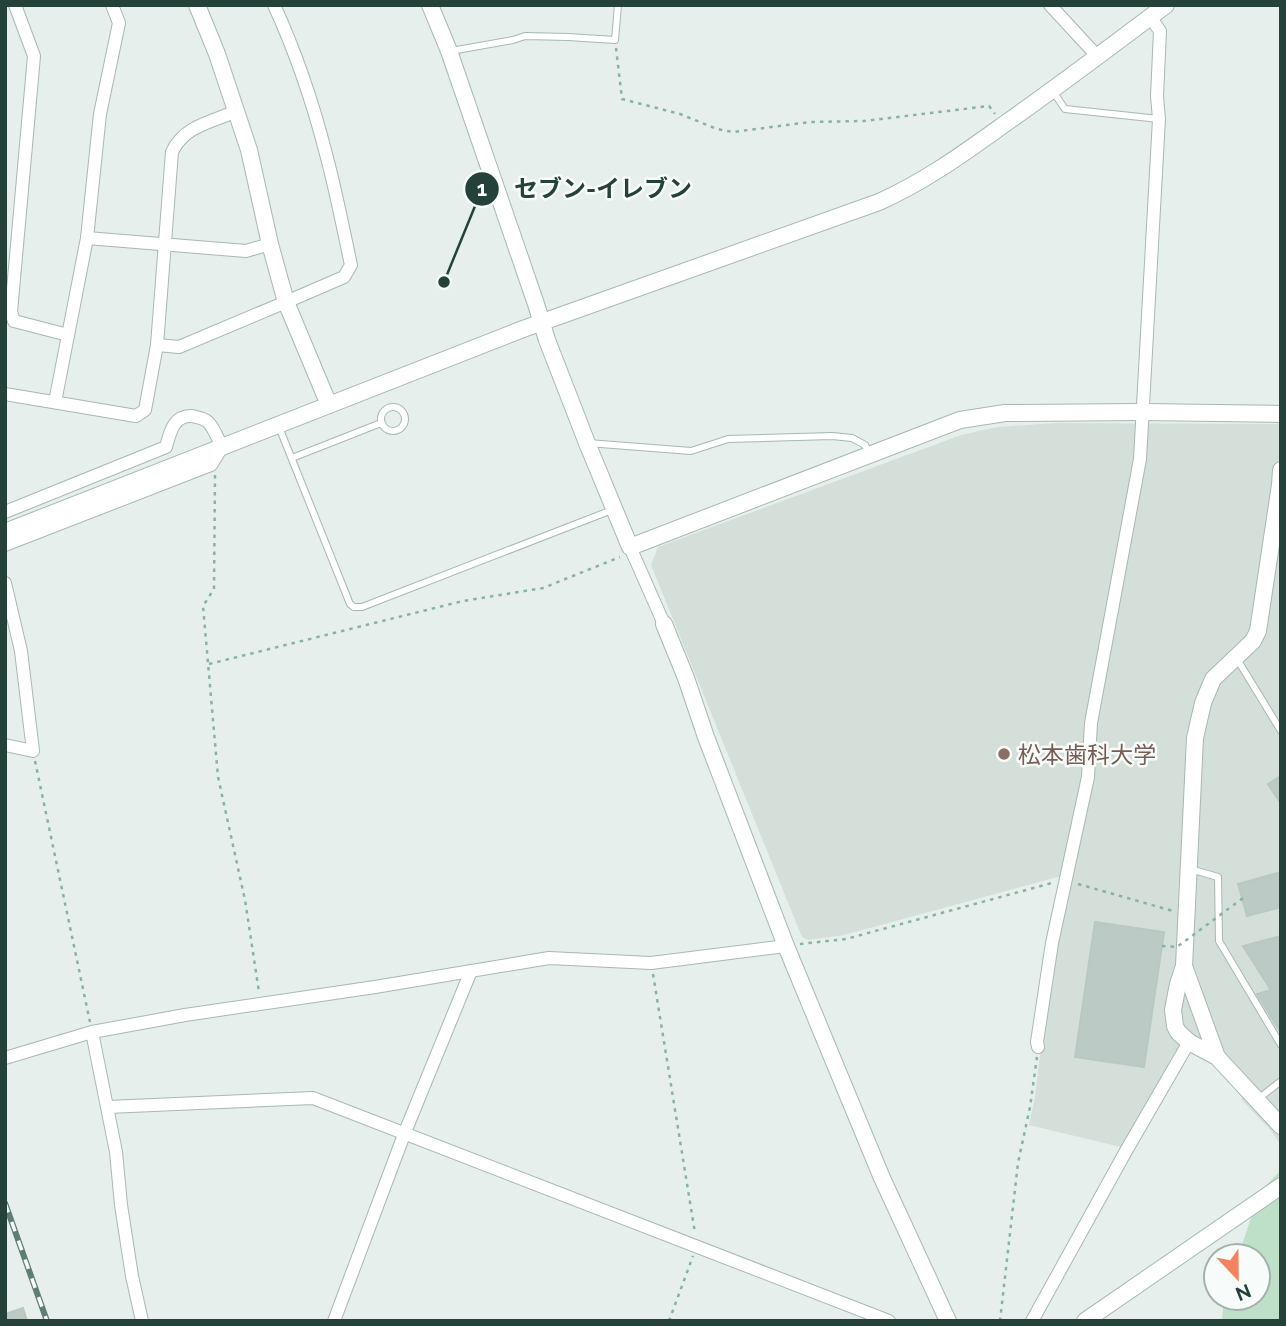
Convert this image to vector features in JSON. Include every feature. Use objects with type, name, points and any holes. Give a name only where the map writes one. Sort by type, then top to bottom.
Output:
[{"type":"street","points":[[15,5],[34,56],[12,217],[11,312],[14,321],[68,335]]},
{"type":"street","points":[[55,402],[87,238],[100,114],[119,23],[112,5]]},
{"type":"street","points":[[197,5],[217,54],[249,150],[286,302],[329,405]]},
{"type":"street","points":[[157,345],[179,347],[344,277],[351,265],[326,154],[306,85],[274,5]]},
{"type":"street","points":[[429,5],[449,51],[547,340],[587,443],[686,678],[786,946],[883,1178],[948,1321]]},
{"type":"street","points":[[1050,5],[1098,57]]},
{"type":"street","points":[[6,536],[222,447],[542,322],[906,190],[932,176],[1166,5]]},
{"type":"street","points":[[1038,1046],[1052,943],[1088,777],[1091,723],[1140,459],[1159,119],[1157,96],[1160,31],[1150,17]]},
{"type":"street","points":[[5,394],[136,416],[145,410],[157,345],[172,152],[182,136],[190,130],[237,111]]},
{"type":"street","points":[[87,238],[246,251],[270,244]]},
{"type":"street","points":[[630,547],[960,421],[1004,413],[1281,414]]},
{"type":"street","points":[[5,512],[166,447],[171,429],[178,419],[187,416],[207,421],[222,447]]},
{"type":"street","points":[[6,536],[211,465],[222,447]]},
{"type":"street","points":[[1281,470],[1258,631],[1213,679],[1203,703],[1195,738],[1184,966],[1173,1010],[1178,1032],[1189,1042],[1217,1057],[1281,1126]]},
{"type":"street","points":[[5,583],[20,651],[33,751],[5,746]]},
{"type":"street","points":[[5,1058],[92,1032],[185,1014],[550,958],[651,963],[786,946]]},
{"type":"street","points":[[1184,966],[1217,1057]]},
{"type":"street","points":[[334,1321],[405,1132],[471,971]]},
{"type":"street","points":[[92,1032],[116,1152],[124,1228],[142,1321]]},
{"type":"street","points":[[1032,1321],[1189,1042]]},
{"type":"street","points":[[108,1107],[313,1098],[889,1321]]},
{"type":"street","points":[[1084,1321],[1281,1186]]},
{"type":"lane","points":[[449,51],[525,36],[615,40],[618,5]]},
{"type":"lane","points":[[1052,90],[1065,108],[1159,119]]},
{"type":"lane","points":[[387,408],[400,408],[406,418],[404,426],[397,431],[390,431],[382,423],[382,414],[387,408]]},
{"type":"lane","points":[[292,458],[382,423]]},
{"type":"lane","points":[[278,425],[349,604],[354,607],[362,607],[614,509]]},
{"type":"lane","points":[[587,443],[691,450],[727,439],[832,436],[852,438],[864,445],[870,456]]},
{"type":"lane","points":[[1236,657],[1281,731]]},
{"type":"lane","points":[[1190,869],[1218,877],[1219,941],[1281,1045]]},
{"type":"lane","points":[[1257,1100],[1281,1080]]},
{"type":"path","points":[[615,40],[622,99],[680,114],[717,129],[733,132],[810,122],[864,121],[989,106],[1002,126]]},
{"type":"path","points":[[211,465],[215,476],[214,589],[203,606],[218,777],[245,900],[261,1003]]},
{"type":"path","points":[[209,664],[463,601],[543,588],[619,558],[630,547]]},
{"type":"path","points":[[33,751],[92,1032]]},
{"type":"path","points":[[786,946],[846,939],[1064,880],[1187,915]]},
{"type":"path","points":[[1162,946],[1177,947],[1243,898]]},
{"type":"path","points":[[651,963],[697,1246],[669,1321]]},
{"type":"path","points":[[1000,1321],[1018,1163],[1030,1107],[1038,1046]]},
{"type":"shaded area","name":"松本歯科大学","points":[[1056,423],[1281,424],[1281,1145],[1241,1099],[1244,1096],[1213,1065],[1192,1051],[1187,1054],[1125,1148],[1029,1125],[1035,1097],[1061,876],[844,935],[808,940],[802,937],[651,565],[658,547],[961,435],[998,427]]},
{"type":"green space","points":[[1281,1170],[1281,1321],[1222,1321],[1223,1312],[1272,1312],[1272,1242],[1243,1242],[1260,1192]]},
{"type":"building","points":[[1281,776],[1281,804],[1268,784]]},
{"type":"building","points":[[1281,872],[1281,907],[1247,916],[1238,884]]},
{"type":"building","points":[[1095,922],[1164,932],[1144,1067],[1075,1057]]},
{"type":"building","points":[[1281,936],[1281,1033],[1257,994],[1271,990],[1243,946]]},
{"type":"building","points":[[23,1308],[27,1321],[5,1321],[5,1314]]},
{"type":"railway","points":[[5,1203],[47,1321]]},
{"type":"place","name":"セブン-イレブン","points":[[444,282]]},
{"type":"place","name":"松本歯科大学","points":[[1004,754]]}]
